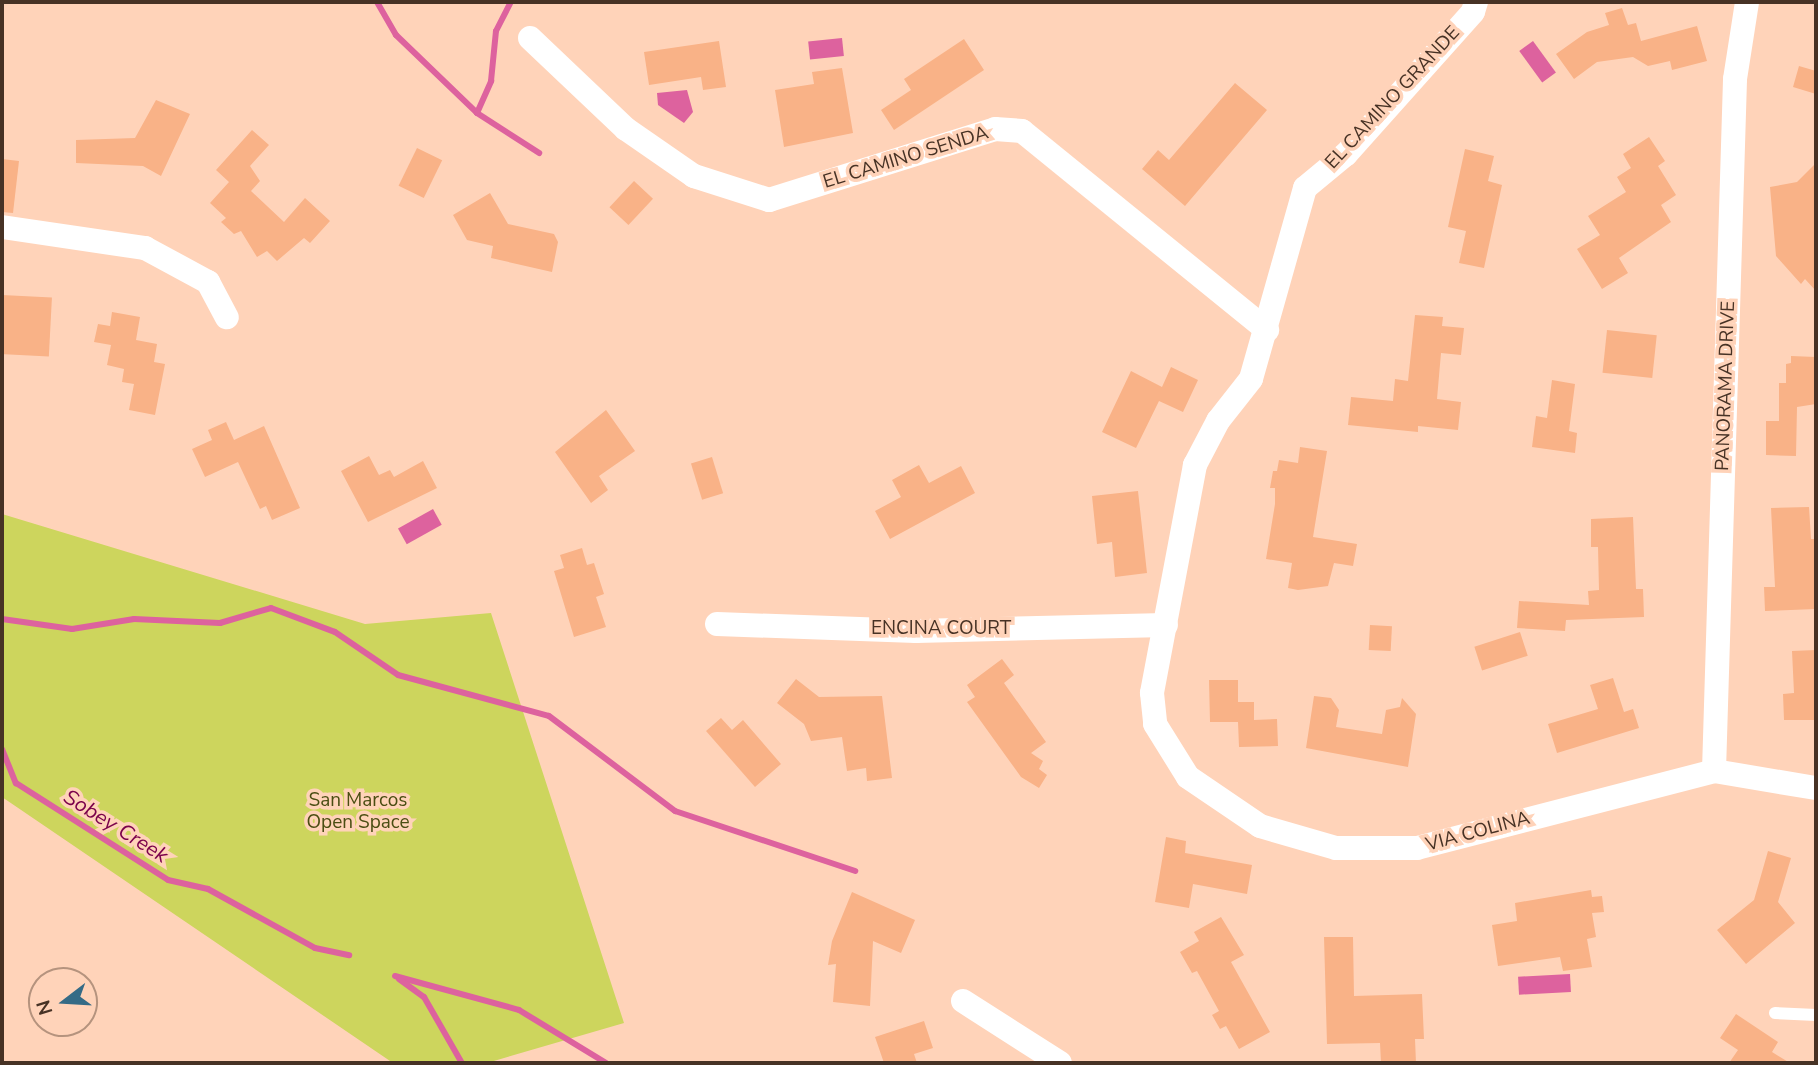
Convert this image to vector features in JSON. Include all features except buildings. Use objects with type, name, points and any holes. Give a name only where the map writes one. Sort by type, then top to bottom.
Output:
[{"type":"street","name":"EL CAMINO GRANDE","points":[[1166,625],[1195,465],[1218,421],[1251,379],[1267,330],[1287,240],[1305,188],[1346,154],[1472,12],[1476,2]]},
{"type":"street","name":"PANORAMA DRIVE","points":[[1714,771],[1735,79],[1746,2]]},
{"type":"street","name":"EL CAMINO SENDA","points":[[530,38],[626,129],[694,176],[769,200],[995,129],[1022,131],[1267,330]]},
{"type":"street","points":[[2,227],[145,248],[208,282],[227,317]]},
{"type":"street","name":"ENCINA COURT","points":[[716,624],[916,631],[1166,625]]},
{"type":"street","name":"VIA COLINA","points":[[1166,625],[1152,693],[1155,724],[1188,777],[1261,826],[1336,848],[1417,848],[1714,771],[1816,788]]},
{"type":"street","points":[[963,1001],[1060,1063]]},
{"type":"lane","points":[[1775,1013],[1816,1015]]},
{"type":"green space","name":"San Marcos Open Space","points":[[2,514],[365,624],[491,613],[624,1023],[487,1063],[393,1063],[2,797]]},
{"type":"shaded area","points":[[842,38],[844,56],[810,59],[808,42]]},
{"type":"shaded area","points":[[1533,41],[1556,73],[1542,83],[1519,51]]},
{"type":"shaded area","points":[[687,90],[693,112],[684,123],[658,105],[657,93]]},
{"type":"shaded area","points":[[433,509],[442,525],[407,544],[398,528]]},
{"type":"shaded area","points":[[1570,974],[1571,992],[1519,995],[1518,977]]},
{"type":"waterway","points":[[377,2],[396,35],[477,113],[539,153]]},
{"type":"waterway","points":[[477,113],[491,81],[496,31],[511,2]]},
{"type":"waterway","points":[[2,619],[72,629],[134,619],[220,623],[271,608],[335,632],[398,675],[549,716],[675,811],[855,871]]},
{"type":"waterway","name":"Sobey Creek","points":[[2,749],[16,783],[168,880],[208,889],[315,948],[349,955]]},
{"type":"waterway","name":"Sobey Creek","points":[[395,976],[519,1010],[606,1063]]},
{"type":"waterway","points":[[399,979],[424,997],[462,1063]]}]
